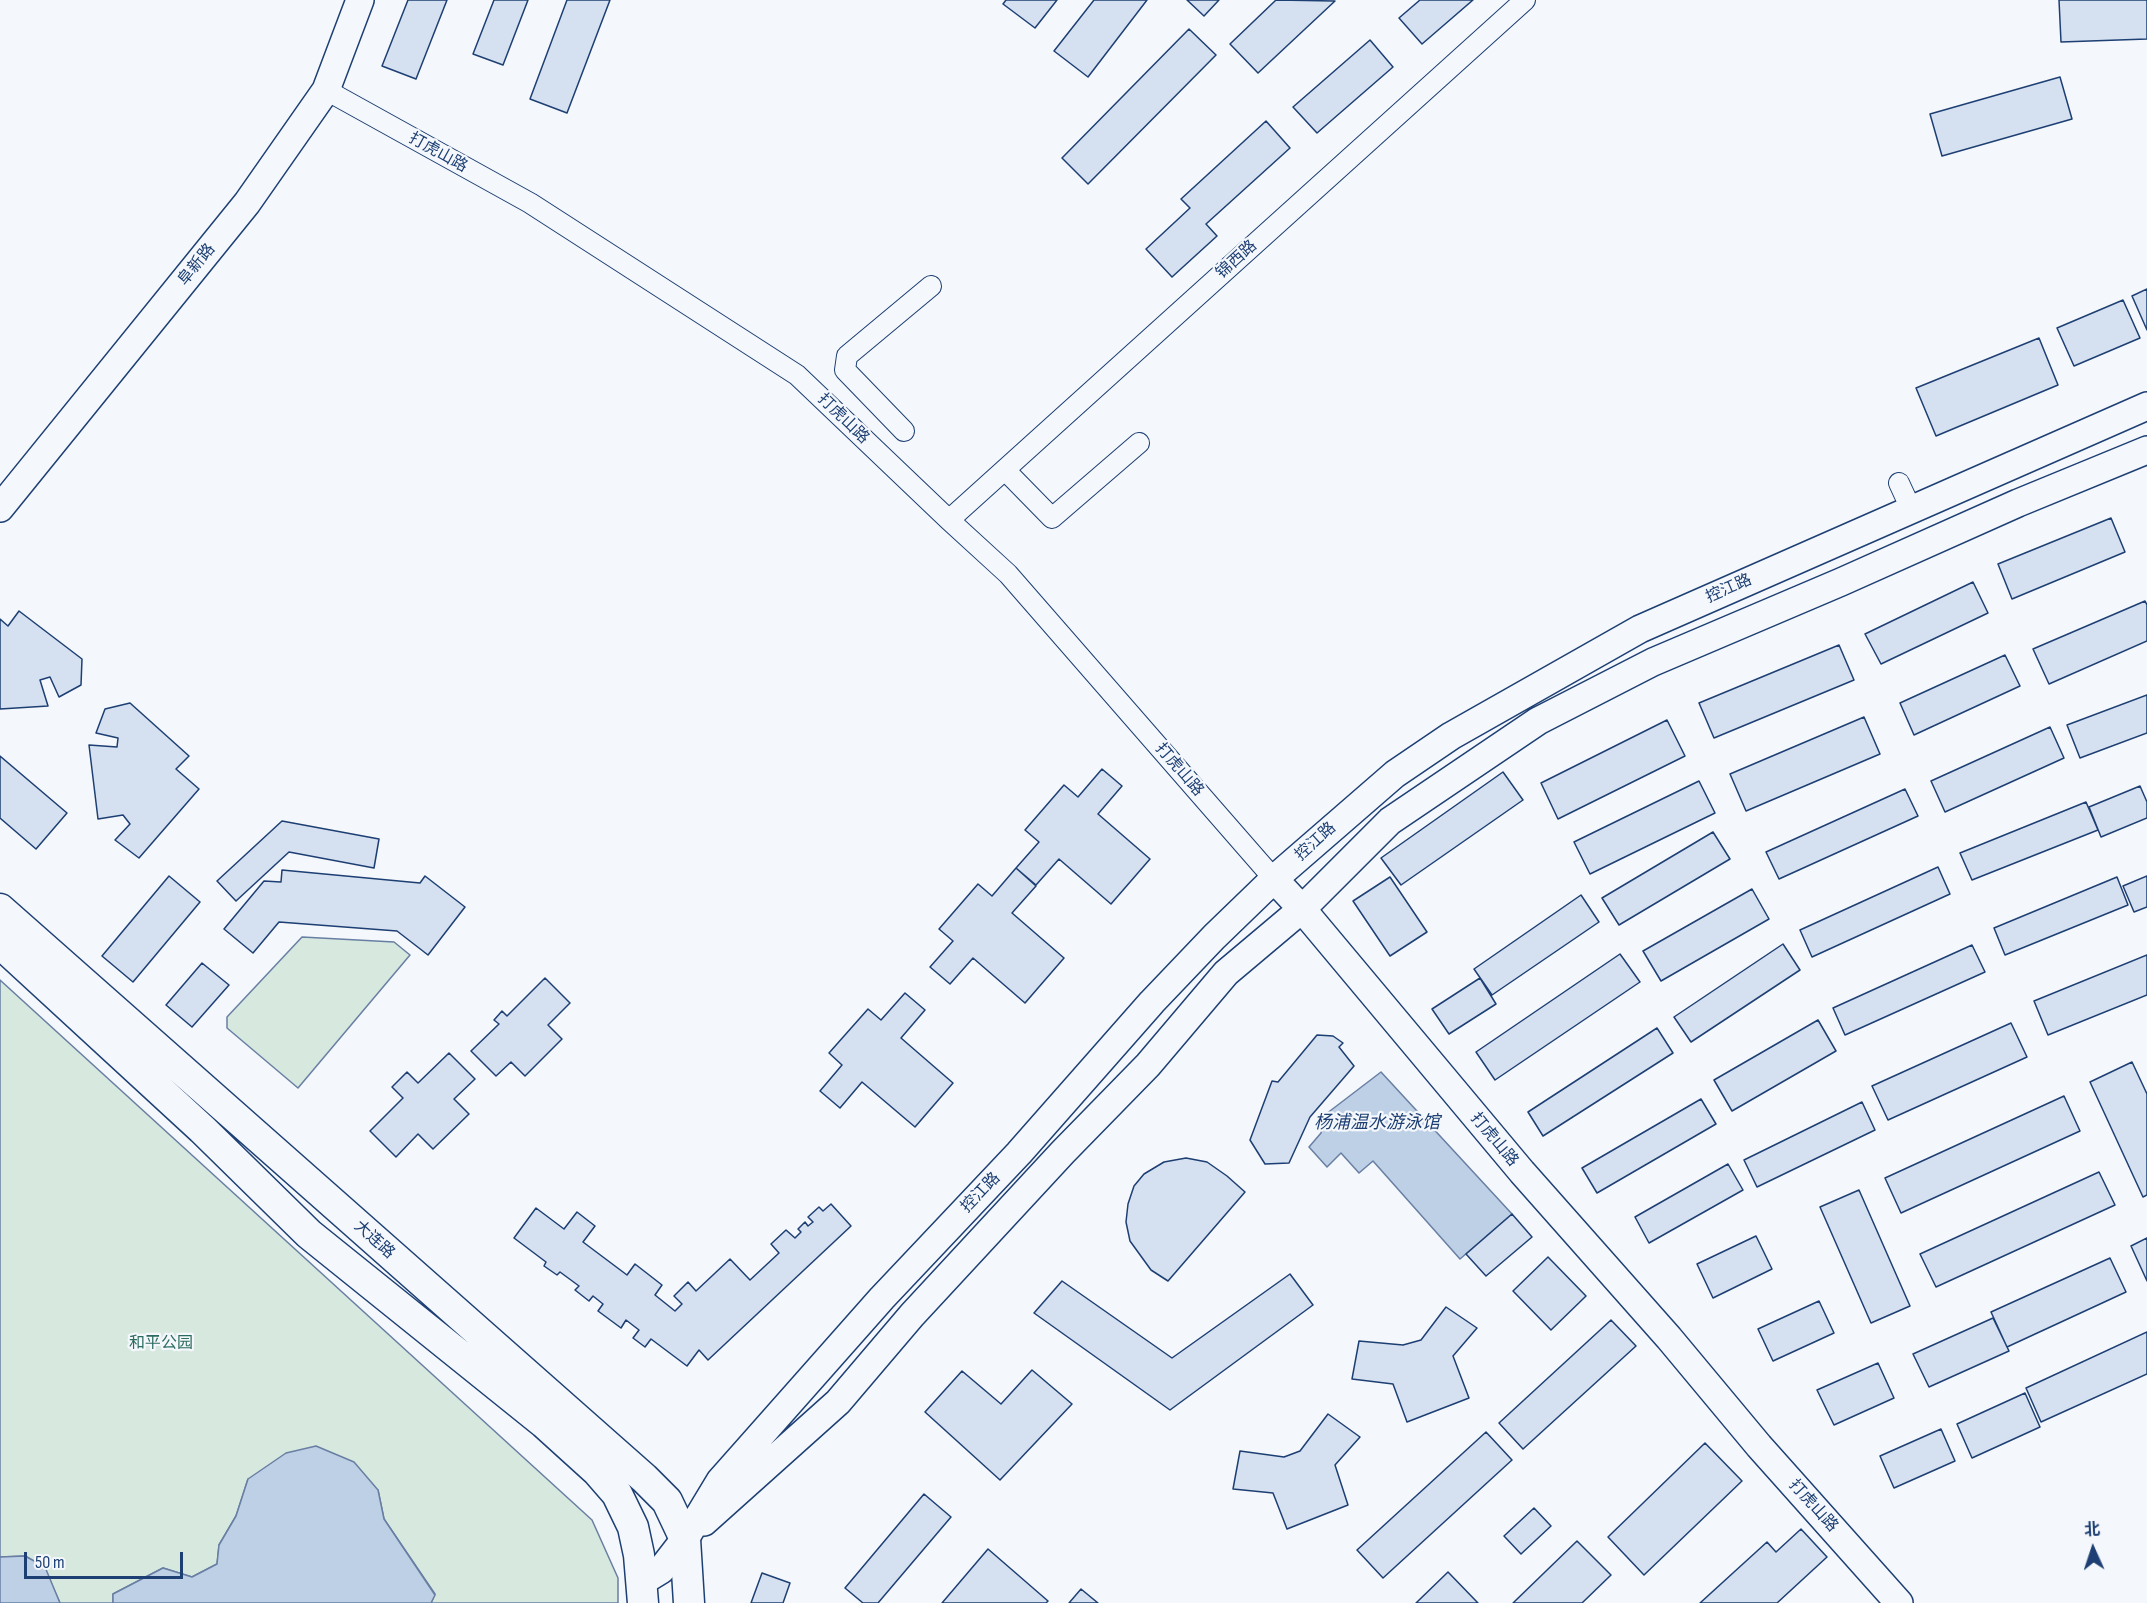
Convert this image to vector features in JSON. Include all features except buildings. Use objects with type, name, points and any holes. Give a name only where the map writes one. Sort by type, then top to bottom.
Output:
[{"type":"main road","name":"阜新路","points":[[0,508],[247,203],[326,90],[360,0]]},
{"type":"main road","name":"控江路","points":[[643,1592],[685,1539],[720,1481],[868,1314],[1019,1153],[1152,1002],[1274,879],[1395,774],[1451,736],[1640,628],[2147,406]]},
{"type":"main road","name":"控江路","points":[[685,1539],[838,1402],[912,1315],[1063,1152],[1148,1065],[1226,973],[1302,909],[1390,821],[1538,721],[1653,662],[2018,503],[2147,450]]},
{"type":"main road","name":"打虎山路","points":[[1274,879],[1302,909],[1522,1172],[1669,1338],[1759,1446],[1899,1603]]},
{"type":"main road","name":"大连路","points":[[0,909],[644,1478],[667,1501],[685,1539],[689,1603]]},
{"type":"main road","points":[[0,943],[202,1129],[309,1234],[544,1423],[597,1471],[617,1494],[633,1527],[643,1592]]},
{"type":"street","name":"锦西路","points":[[949,520],[1525,0]]},
{"type":"street","name":"打虎山路","points":[[326,90],[530,203],[797,375],[1008,574],[1274,879]]},
{"type":"street","points":[[904,432],[845,370],[847,356],[931,286]]},
{"type":"street","points":[[1005,470],[1052,518],[1139,443]]},
{"type":"street","points":[[1899,483],[1911,509]]},
{"type":"green space","points":[[302,937],[394,942],[410,955],[298,1088],[227,1028],[227,1017]]},
{"type":"green space","name":"和平公园","points":[[0,980],[592,1520],[618,1578],[618,1603],[431,1603],[435,1594],[384,1519],[378,1490],[248,1479],[236,1516],[219,1545],[217,1564],[192,1577],[163,1568],[113,1594],[113,1603],[60,1603],[44,1567],[25,1556],[0,1557]]},
{"type":"water","name":"杨浦温水游泳馆","points":[[1381,1072],[1512,1214],[1460,1259],[1373,1161],[1359,1173],[1341,1153],[1327,1167],[1309,1147],[1321,1133],[1326,1114]]},
{"type":"water","points":[[316,1446],[354,1462],[378,1490],[384,1519],[435,1595],[431,1603],[113,1603],[113,1594],[163,1568],[192,1577],[217,1564],[219,1545],[236,1516],[248,1479],[286,1453]]},
{"type":"water","points":[[25,1556],[45,1567],[60,1603],[0,1603],[0,1557]]}]
